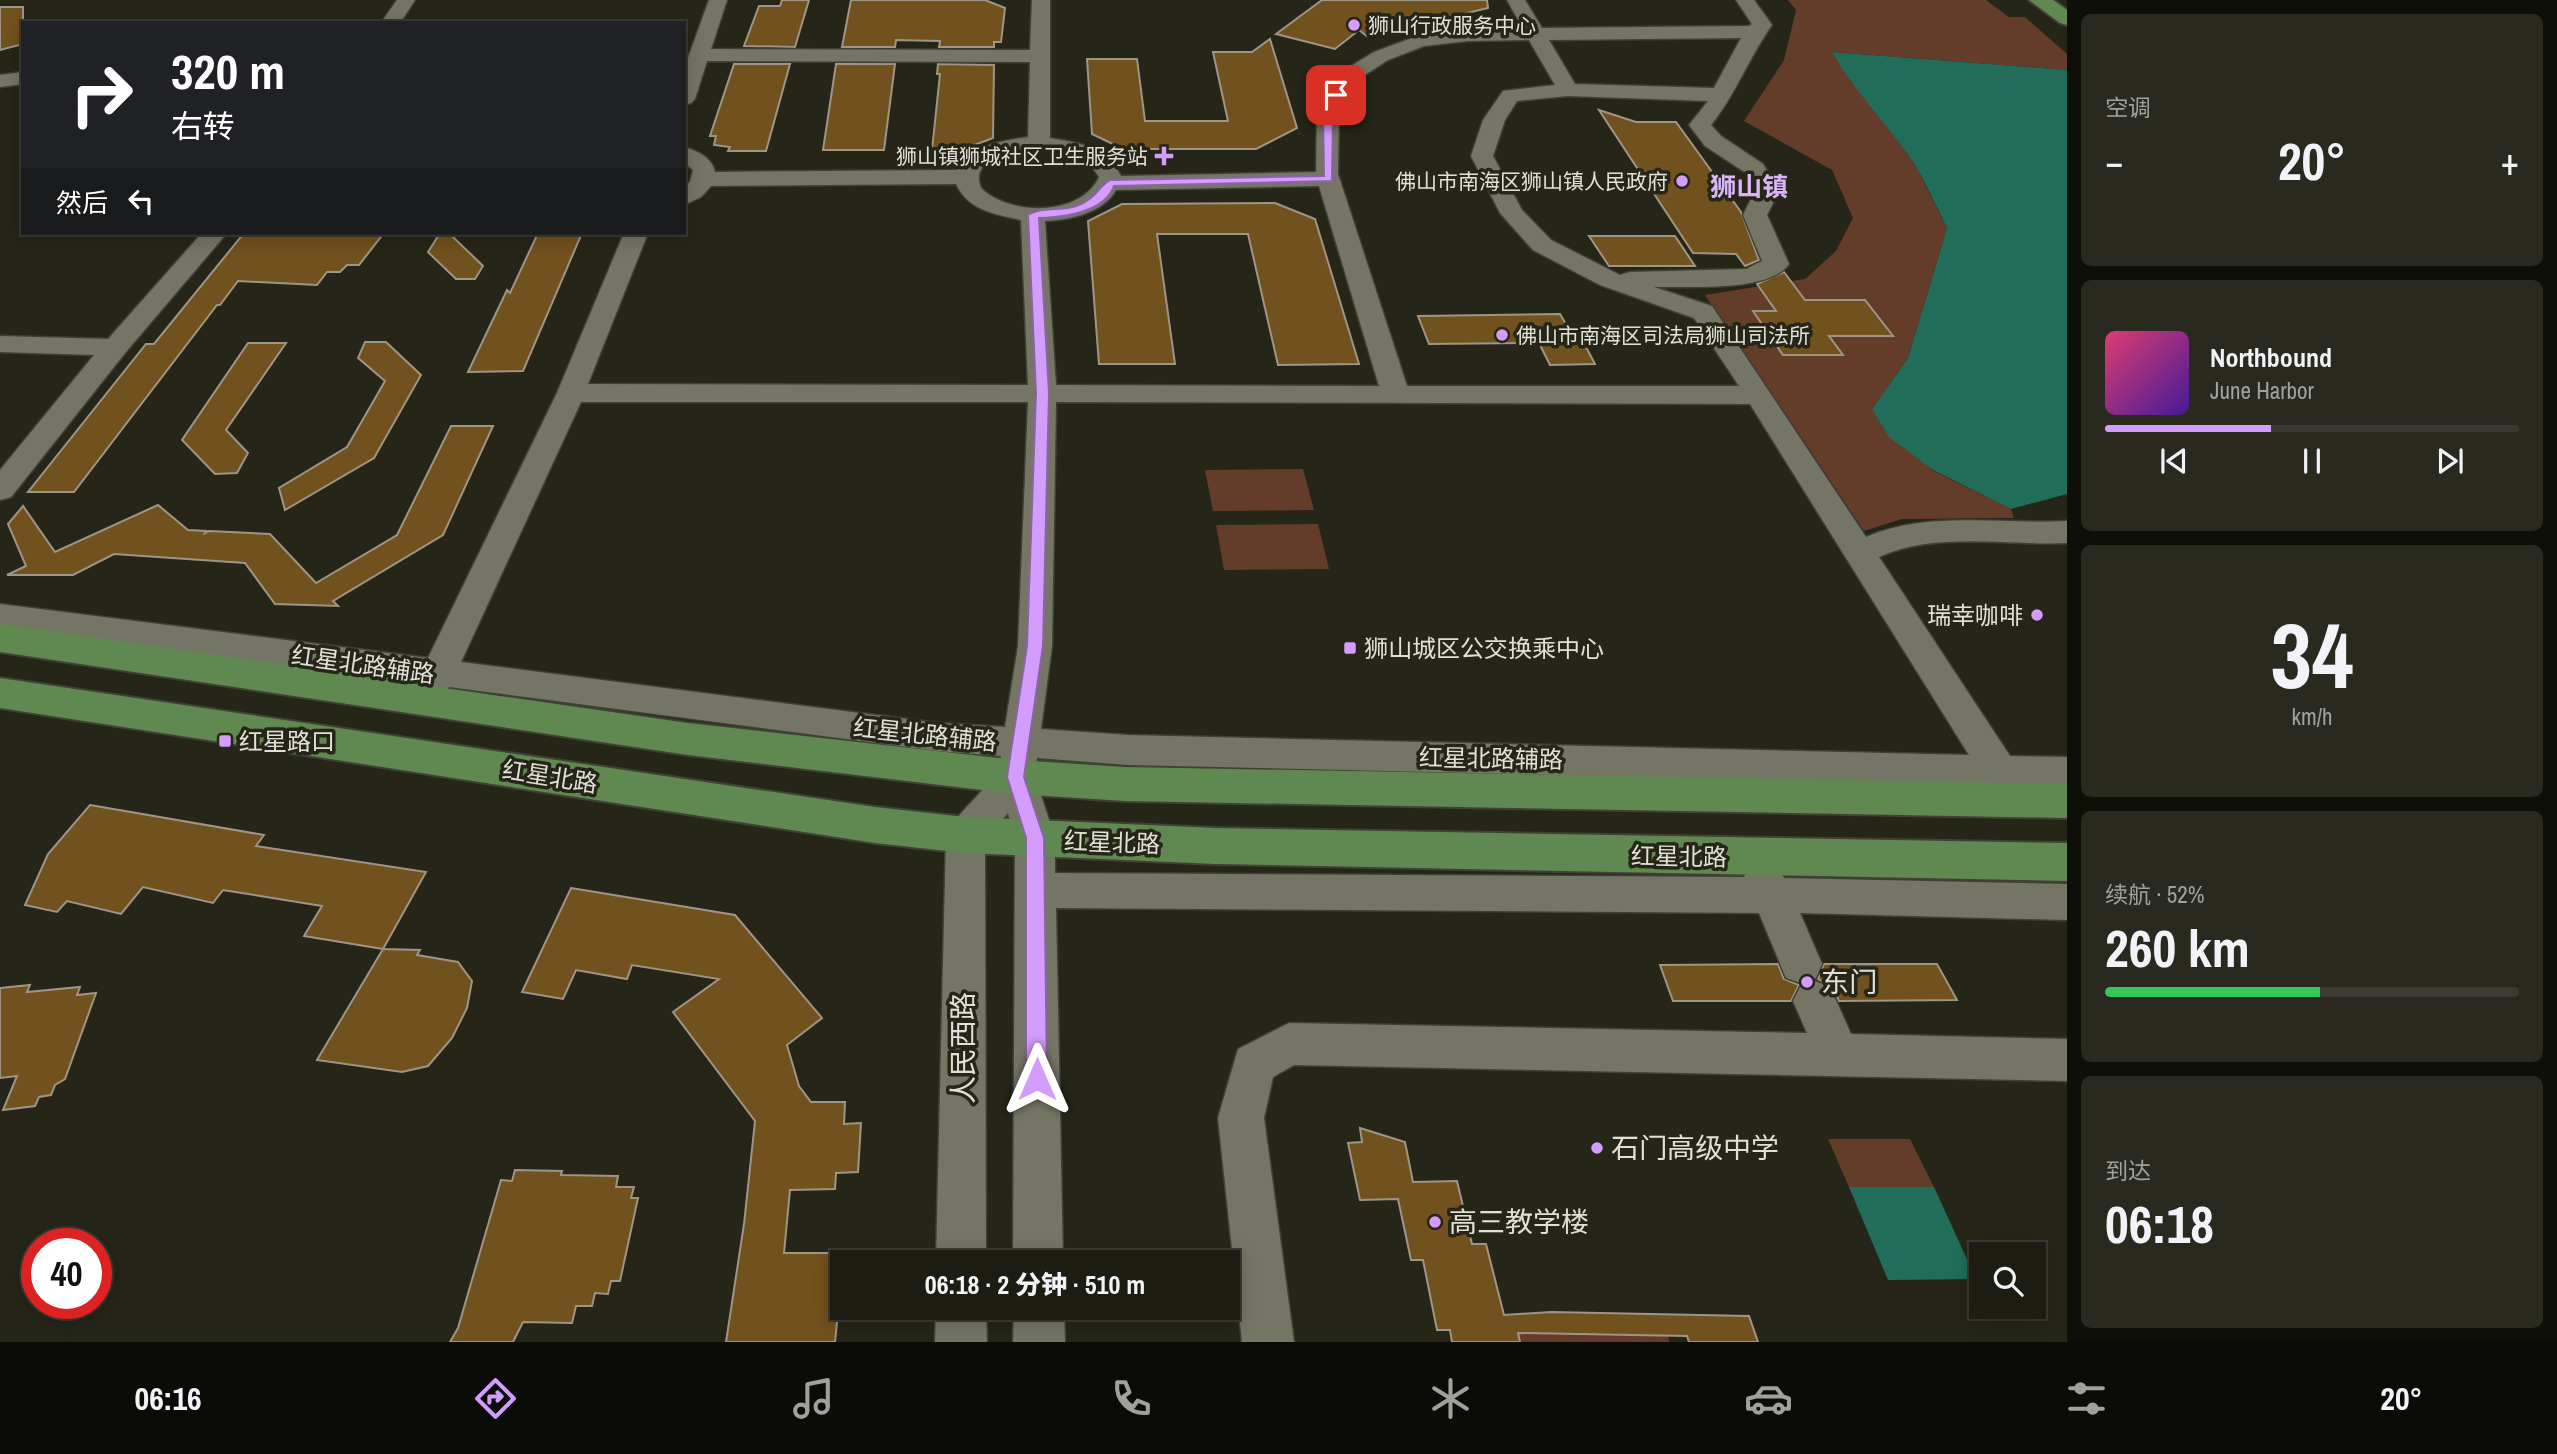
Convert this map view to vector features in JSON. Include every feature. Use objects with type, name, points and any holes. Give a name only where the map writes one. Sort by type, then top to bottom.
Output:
[{"type":"main road","points":[[2039,0],[2067,19]]},
{"type":"main road","points":[[0,638],[431,687],[688,739],[1019,761],[1125,784],[2008,786],[2067,802]]},
{"type":"main road","name":"红星北路","points":[[0,693],[874,825],[964,835],[1763,876],[2067,862]]},
{"type":"street","points":[[391,21],[406,0]]},
{"type":"street","points":[[686,91],[693,62],[718,0]]},
{"type":"street","points":[[1039,143],[1041,0]]},
{"type":"street","points":[[1516,0],[1568,90]]},
{"type":"street","points":[[1609,280],[1750,276],[1776,264],[1755,215],[1767,191],[1755,169],[1713,141],[1700,125],[1721,95],[1754,32],[1762,25],[1745,0]]},
{"type":"street","points":[[1396,394],[1329,179],[1328,112],[1345,78],[1381,56],[1420,41],[1468,35],[1536,32],[1754,32]]},
{"type":"street","points":[[693,62],[1040,56]]},
{"type":"street","points":[[0,81],[21,78]]},
{"type":"street","points":[[1721,95],[1568,90],[1510,95],[1494,120],[1482,156],[1512,213],[1542,245],[1609,280],[1703,312],[1759,395],[2008,786],[2067,772]]},
{"type":"street","points":[[1039,143],[1063,145],[1094,155],[1106,166],[1111,178],[1107,191],[1095,202],[1059,214],[1034,215],[1008,212],[987,204],[973,193],[967,177],[977,160],[994,150],[1039,143]]},
{"type":"street","points":[[686,155],[704,169],[704,179],[698,189],[686,197]]},
{"type":"street","points":[[704,179],[967,177]]},
{"type":"street","points":[[1110,183],[1329,179]]},
{"type":"street","points":[[1034,215],[1042,393],[1035,646],[1019,761],[1035,838],[1038,1250]]},
{"type":"street","points":[[0,490],[115,347],[213,235]]},
{"type":"street","points":[[431,687],[571,393],[635,235]]},
{"type":"street","points":[[0,344],[115,347]]},
{"type":"street","points":[[571,393],[1759,395]]},
{"type":"street","points":[[1860,553],[1907,534],[2067,533]]},
{"type":"street","name":"红星北路辅路","points":[[0,616],[431,687]]},
{"type":"street","points":[[964,835],[1019,761]]},
{"type":"street","name":"人民西路","points":[[961,1250],[964,835]]},
{"type":"street","points":[[1035,890],[1763,876],[2067,902]]},
{"type":"street","points":[[1763,876],[1838,1055]]},
{"type":"street","points":[[1268,1342],[1241,1118],[1254,1064],[1289,1044],[2067,1059]]},
{"type":"street","points":[[961,1320],[961,1342]]},
{"type":"street","points":[[1039,1320],[1039,1342]]},
{"type":"shaded area","points":[[1788,0],[1986,0],[2009,17],[2025,17],[2067,54],[2067,70],[1833,52],[1911,159],[1947,228],[1908,358],[1872,409],[1932,470],[2011,509],[2014,518],[1902,519],[1864,531],[1705,295],[1805,279],[1836,251],[1853,218],[1832,170],[1744,121],[1784,60],[1796,10]]},
{"type":"shaded area","points":[[1303,469],[1314,510],[1213,511],[1205,470]]},
{"type":"shaded area","points":[[1318,524],[1329,569],[1224,570],[1216,525]]},
{"type":"shaded area","points":[[1828,1139],[1910,1139],[1934,1187],[1849,1187]]},
{"type":"shaded area","points":[[1518,1333],[1668,1336],[1669,1342],[1520,1342]]},
{"type":"water","points":[[1832,52],[2067,70],[2067,494],[2011,509],[1933,470],[1889,437],[1872,409],[1908,358],[1947,228],[1909,156]]},
{"type":"water","points":[[1849,1187],[1934,1187],[1969,1264],[1969,1279],[1888,1280]]},
{"type":"building","points":[[782,0],[809,0],[795,47],[744,46],[759,6],[780,6]]},
{"type":"building","points":[[851,0],[985,0],[1005,8],[1001,42],[994,42],[994,47],[939,47],[940,41],[896,40],[895,47],[842,47]]},
{"type":"building","name":"狮山行政服务中心","points":[[1322,0],[1487,0],[1488,8],[1368,37],[1359,30],[1335,49],[1276,34]]},
{"type":"building","points":[[0,7],[23,7],[21,45],[0,50]]},
{"type":"building","points":[[1270,39],[1297,128],[1256,149],[1123,149],[1092,134],[1087,59],[1137,59],[1145,121],[1228,121],[1213,52],[1252,52]]},
{"type":"building","points":[[734,64],[790,64],[766,151],[728,151],[730,147],[714,145],[716,136],[710,136]]},
{"type":"building","points":[[836,64],[895,64],[884,150],[823,150]]},
{"type":"building","points":[[938,64],[994,65],[993,138],[964,149],[932,150],[940,74],[937,74]]},
{"type":"building","points":[[1599,110],[1636,122],[1676,122],[1741,212],[1759,260],[1745,266],[1736,254],[1693,253]]},
{"type":"building","points":[[1275,203],[1315,219],[1359,364],[1278,365],[1248,234],[1157,234],[1175,364],[1099,364],[1088,221],[1122,204]]},
{"type":"building","points":[[242,235],[382,235],[359,265],[347,265],[340,272],[327,272],[317,285],[238,281],[74,492],[28,492],[146,344],[154,344]]},
{"type":"building","points":[[439,235],[451,235],[483,266],[475,279],[456,279],[428,252]]},
{"type":"building","points":[[537,235],[581,235],[523,371],[468,372],[507,290],[510,293]]},
{"type":"building","points":[[1589,236],[1675,236],[1695,266],[1609,266]]},
{"type":"building","points":[[1784,272],[1805,300],[1865,300],[1893,336],[1829,336],[1843,355],[1783,355],[1753,311],[1776,311],[1757,284]]},
{"type":"building","name":"佛山市南海区司法局狮山司法所","points":[[1560,314],[1567,326],[1575,326],[1595,364],[1550,365],[1539,343],[1429,344],[1418,316]]},
{"type":"building","points":[[365,342],[386,342],[421,375],[374,458],[285,510],[279,488],[347,447],[385,381],[358,358]]},
{"type":"building","points":[[248,343],[286,343],[226,430],[248,453],[237,473],[215,474],[182,440]]},
{"type":"building","points":[[451,426],[493,426],[443,535],[333,601],[338,606],[275,604],[245,563],[114,554],[73,575],[7,575],[26,566],[8,524],[23,506],[55,552],[158,505],[188,530],[206,531],[205,533],[270,534],[316,583],[397,535]]},
{"type":"building","points":[[90,805],[264,835],[256,846],[426,872],[383,949],[304,936],[322,906],[223,890],[213,903],[143,887],[121,914],[67,901],[57,912],[25,905],[48,854]]},
{"type":"building","points":[[571,888],[735,915],[822,1018],[787,1045],[799,1086],[811,1102],[845,1102],[844,1124],[861,1123],[858,1172],[836,1173],[835,1189],[790,1190],[784,1253],[830,1253],[830,1320],[837,1320],[835,1342],[726,1342],[744,1224],[755,1121],[673,1012],[719,979],[632,965],[627,979],[576,970],[563,999],[522,992]]},
{"type":"building","points":[[383,949],[420,950],[417,955],[458,962],[472,981],[467,1008],[452,1038],[428,1066],[402,1072],[317,1060]]},
{"type":"building","points":[[1778,964],[1784,979],[1799,985],[1791,1001],[1673,1001],[1660,965]]},
{"type":"building","points":[[1824,964],[1937,964],[1957,1000],[1839,1001],[1832,986],[1818,979]]},
{"type":"building","points":[[30,985],[27,992],[80,987],[77,995],[96,993],[65,1079],[55,1085],[51,1095],[39,1097],[35,1106],[3,1110],[17,1076],[0,1078],[0,988]]},
{"type":"building","name":"高三教学楼","points":[[1360,1128],[1405,1142],[1413,1182],[1457,1181],[1472,1244],[1486,1244],[1504,1315],[1551,1312],[1749,1316],[1758,1342],[1689,1342],[1687,1336],[1518,1333],[1520,1342],[1452,1342],[1450,1330],[1437,1330],[1423,1260],[1411,1260],[1398,1199],[1360,1200],[1348,1143],[1362,1142]]},
{"type":"building","points":[[515,1170],[562,1171],[561,1175],[618,1176],[616,1187],[634,1187],[631,1198],[638,1198],[620,1281],[611,1281],[608,1294],[595,1293],[592,1306],[576,1306],[572,1323],[523,1322],[513,1342],[450,1342],[458,1328],[501,1180],[512,1181]]},
{"type":"place","name":"狮山行政服务中心","points":[[1354,25]]},
{"type":"place","name":"狮山镇狮城社区卫生服务站","points":[[1164,156]]},
{"type":"place","name":"佛山市南海区狮山镇人民政府","points":[[1682,181]]},
{"type":"place","name":"佛山市南海区司法局狮山司法所","points":[[1502,335]]},
{"type":"place","name":"瑞幸咖啡","points":[[2037,615]]},
{"type":"place","name":"狮山城区公交换乘中心","points":[[1350,648]]},
{"type":"place","name":"红星路口","points":[[225,741]]},
{"type":"place","name":"东门","points":[[1807,982]]},
{"type":"place","name":"石门高级中学","points":[[1597,1148]]},
{"type":"place","name":"高三教学楼","points":[[1435,1222]]},
{"type":"district","name":"狮山镇","points":[[1749,186]]},
{"type":"route","points":[[1037,1079],[1035,838],[1016,777],[1035,646],[1042,393],[1034,215],[1059,214],[1082,208],[1095,202],[1107,191],[1110,183],[1329,179],[1328,112],[1336,95]]}]
